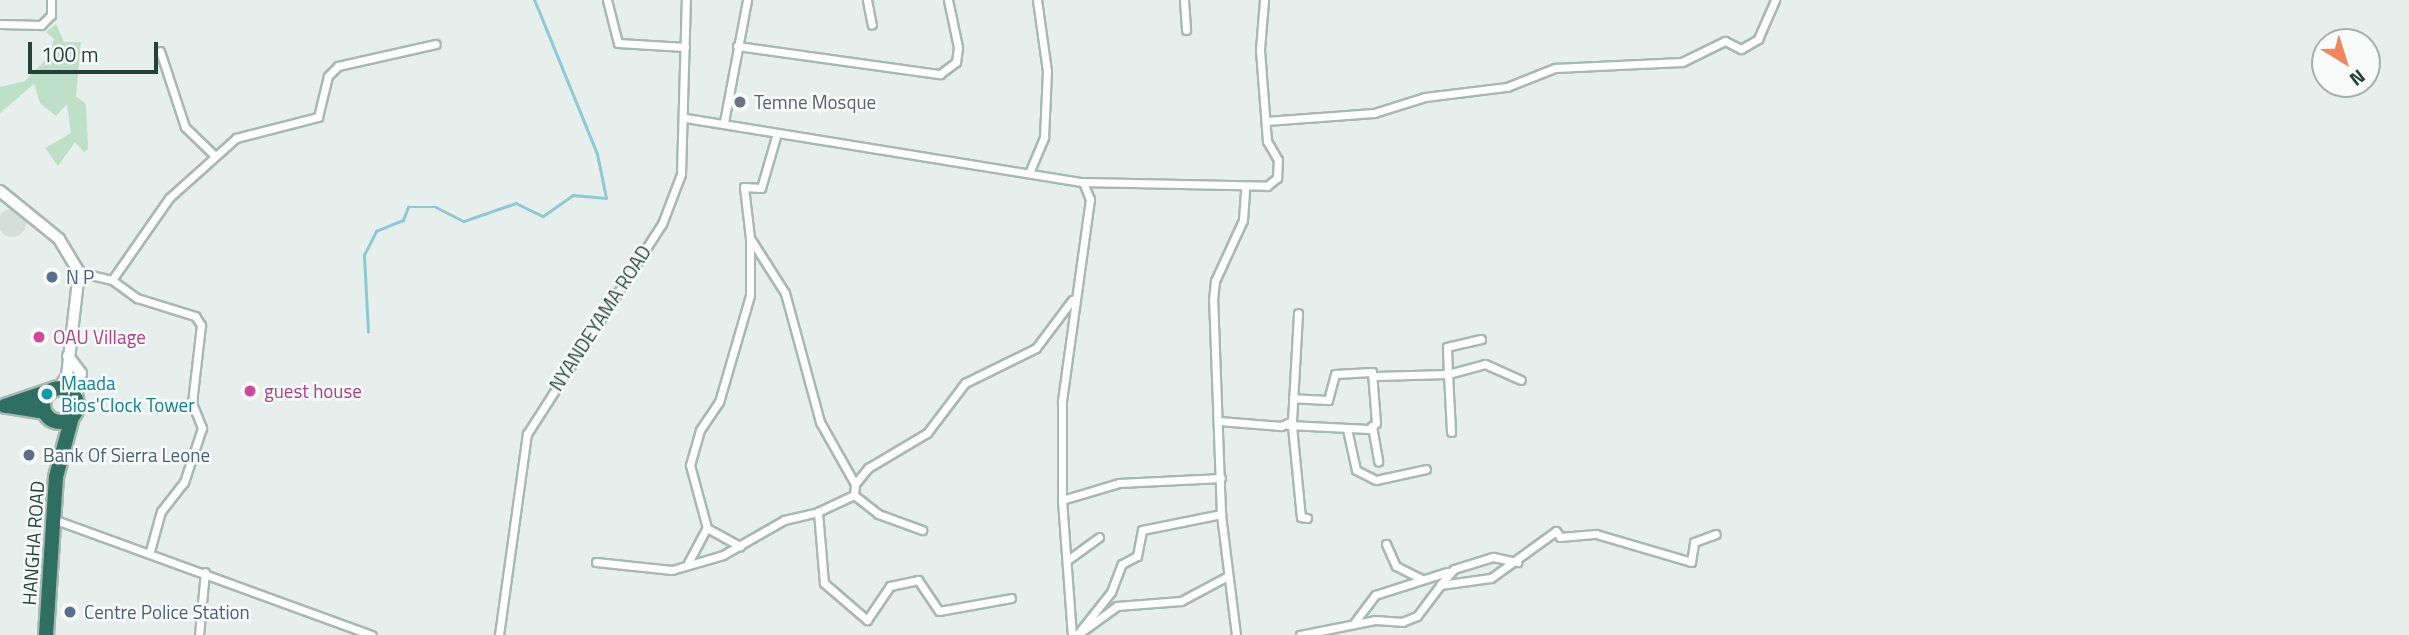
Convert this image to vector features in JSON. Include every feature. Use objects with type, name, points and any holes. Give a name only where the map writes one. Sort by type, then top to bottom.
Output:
[{"type":"highway","points":[[2,406],[55,389],[76,398]]},
{"type":"highway","points":[[48,416],[55,389]]},
{"type":"highway","name":"HANGHA ROAD","points":[[46,635],[52,519],[60,455],[76,398]]},
{"type":"highway","points":[[2,406],[48,416],[72,416]]},
{"type":"highway","name":"HANGHA ROAD","points":[[48,416],[60,455]]},
{"type":"street","points":[[0,24],[41,25],[51,15],[51,0]]},
{"type":"street","points":[[607,0],[618,43],[685,47]]},
{"type":"street","name":"NYANDEYAMA ROAD","points":[[499,635],[527,434],[662,224],[681,174],[686,118],[686,0]]},
{"type":"street","points":[[724,122],[747,0]]},
{"type":"street","points":[[867,0],[872,25]]},
{"type":"street","points":[[737,46],[940,74],[956,62],[958,47],[948,0]]},
{"type":"street","points":[[1029,173],[1045,124],[1047,71],[1037,0]]},
{"type":"street","points":[[1184,0],[1185,30]]},
{"type":"street","points":[[686,118],[1083,182],[1126,179],[1245,190],[1278,178],[1266,121],[1260,49],[1264,0]]},
{"type":"street","points":[[1266,121],[1374,113],[1425,97],[1507,87],[1555,68],[1682,62],[1725,41],[1741,49],[1758,39],[1774,0]]},
{"type":"street","points":[[112,280],[169,198],[214,155],[263,127],[318,117],[328,76],[338,66],[436,44]]},
{"type":"street","points":[[160,51],[185,127],[214,155]]},
{"type":"street","points":[[688,563],[706,528],[690,465],[700,430],[719,402],[750,295],[750,237],[744,187],[761,188],[777,133]]},
{"type":"street","points":[[1072,635],[1059,434],[1073,299],[1090,199],[1083,182]]},
{"type":"street","points":[[1236,635],[1226,577],[1221,514],[1215,281],[1243,220],[1245,190]]},
{"type":"street","points":[[0,191],[59,239],[79,272],[68,356],[55,389]]},
{"type":"street","points":[[750,237],[785,293],[820,422],[855,484]]},
{"type":"street","points":[[79,272],[112,280],[137,299],[195,316],[201,325],[192,403],[202,428],[184,482],[161,511],[150,551]]},
{"type":"street","points":[[854,495],[855,484],[868,468],[927,433],[965,383],[1036,348],[1073,299]]},
{"type":"street","points":[[1298,313],[1290,426],[1301,517],[1307,518]]},
{"type":"street","points":[[1451,432],[1447,347],[1481,339]]},
{"type":"street","points":[[68,356],[81,373],[76,398]]},
{"type":"street","points":[[1293,398],[1333,398],[1335,374],[1448,374],[1485,364],[1521,380]]},
{"type":"street","points":[[1375,376],[1372,426],[1378,461]]},
{"type":"street","points":[[1219,421],[1347,429],[1372,426]]},
{"type":"street","points":[[1347,429],[1356,470],[1376,481],[1426,469]]},
{"type":"street","points":[[1062,500],[1119,483],[1221,478]]},
{"type":"street","points":[[596,562],[672,570],[740,546],[784,520],[818,512],[854,495]]},
{"type":"street","points":[[854,495],[878,514],[922,530]]},
{"type":"street","points":[[818,512],[824,583],[866,620],[890,586],[918,580],[939,611],[1011,598]]},
{"type":"street","points":[[1221,514],[1142,530],[1137,556],[1122,564],[1111,592],[1077,635],[1116,606],[1181,601],[1226,577]]},
{"type":"street","points":[[52,519],[150,551],[372,635]]},
{"type":"street","points":[[706,528],[740,546]]},
{"type":"street","points":[[1440,585],[1491,578],[1517,562],[1556,531],[1560,537],[1596,534],[1691,562],[1694,542],[1716,534]]},
{"type":"street","points":[[1069,559],[1083,546],[1099,537]]},
{"type":"street","points":[[1067,542],[1083,546]]},
{"type":"street","points":[[1386,544],[1396,566],[1421,579]]},
{"type":"street","points":[[1354,624],[1375,595],[1414,587],[1421,579],[1493,557],[1517,562]]},
{"type":"street","points":[[199,635],[205,572]]},
{"type":"street","points":[[1300,635],[1354,624],[1417,616],[1447,572]]},
{"type":"shaded area","points":[[12,209],[22,213],[26,223],[22,233],[12,237],[2,233],[-2,223],[2,213]]},
{"type":"green space","points":[[56,24],[64,42],[81,42],[76,96],[86,104],[88,149],[84,152],[75,142],[58,166],[45,148],[71,133],[67,104],[56,116],[40,103],[34,84],[0,113],[0,87],[25,81],[48,57],[54,39],[46,32]]},
{"type":"waterway","points":[[368,332],[364,255],[376,231],[403,220],[408,207],[436,207],[464,221],[516,203],[543,216],[573,195],[606,198],[597,154],[534,0]]},
{"type":"place","name":"Temne Mosque","points":[[740,102]]},
{"type":"place","name":"N P","points":[[52,277]]},
{"type":"place","name":"OAU Village","points":[[39,337]]},
{"type":"place","name":"guest house","points":[[250,391]]},
{"type":"place","name":"Maada Bios'Clock Tower","points":[[47,394]]},
{"type":"place","name":"Bank Of Sierra Leone","points":[[29,455]]},
{"type":"place","name":"Centre Police Station","points":[[70,612]]}]
